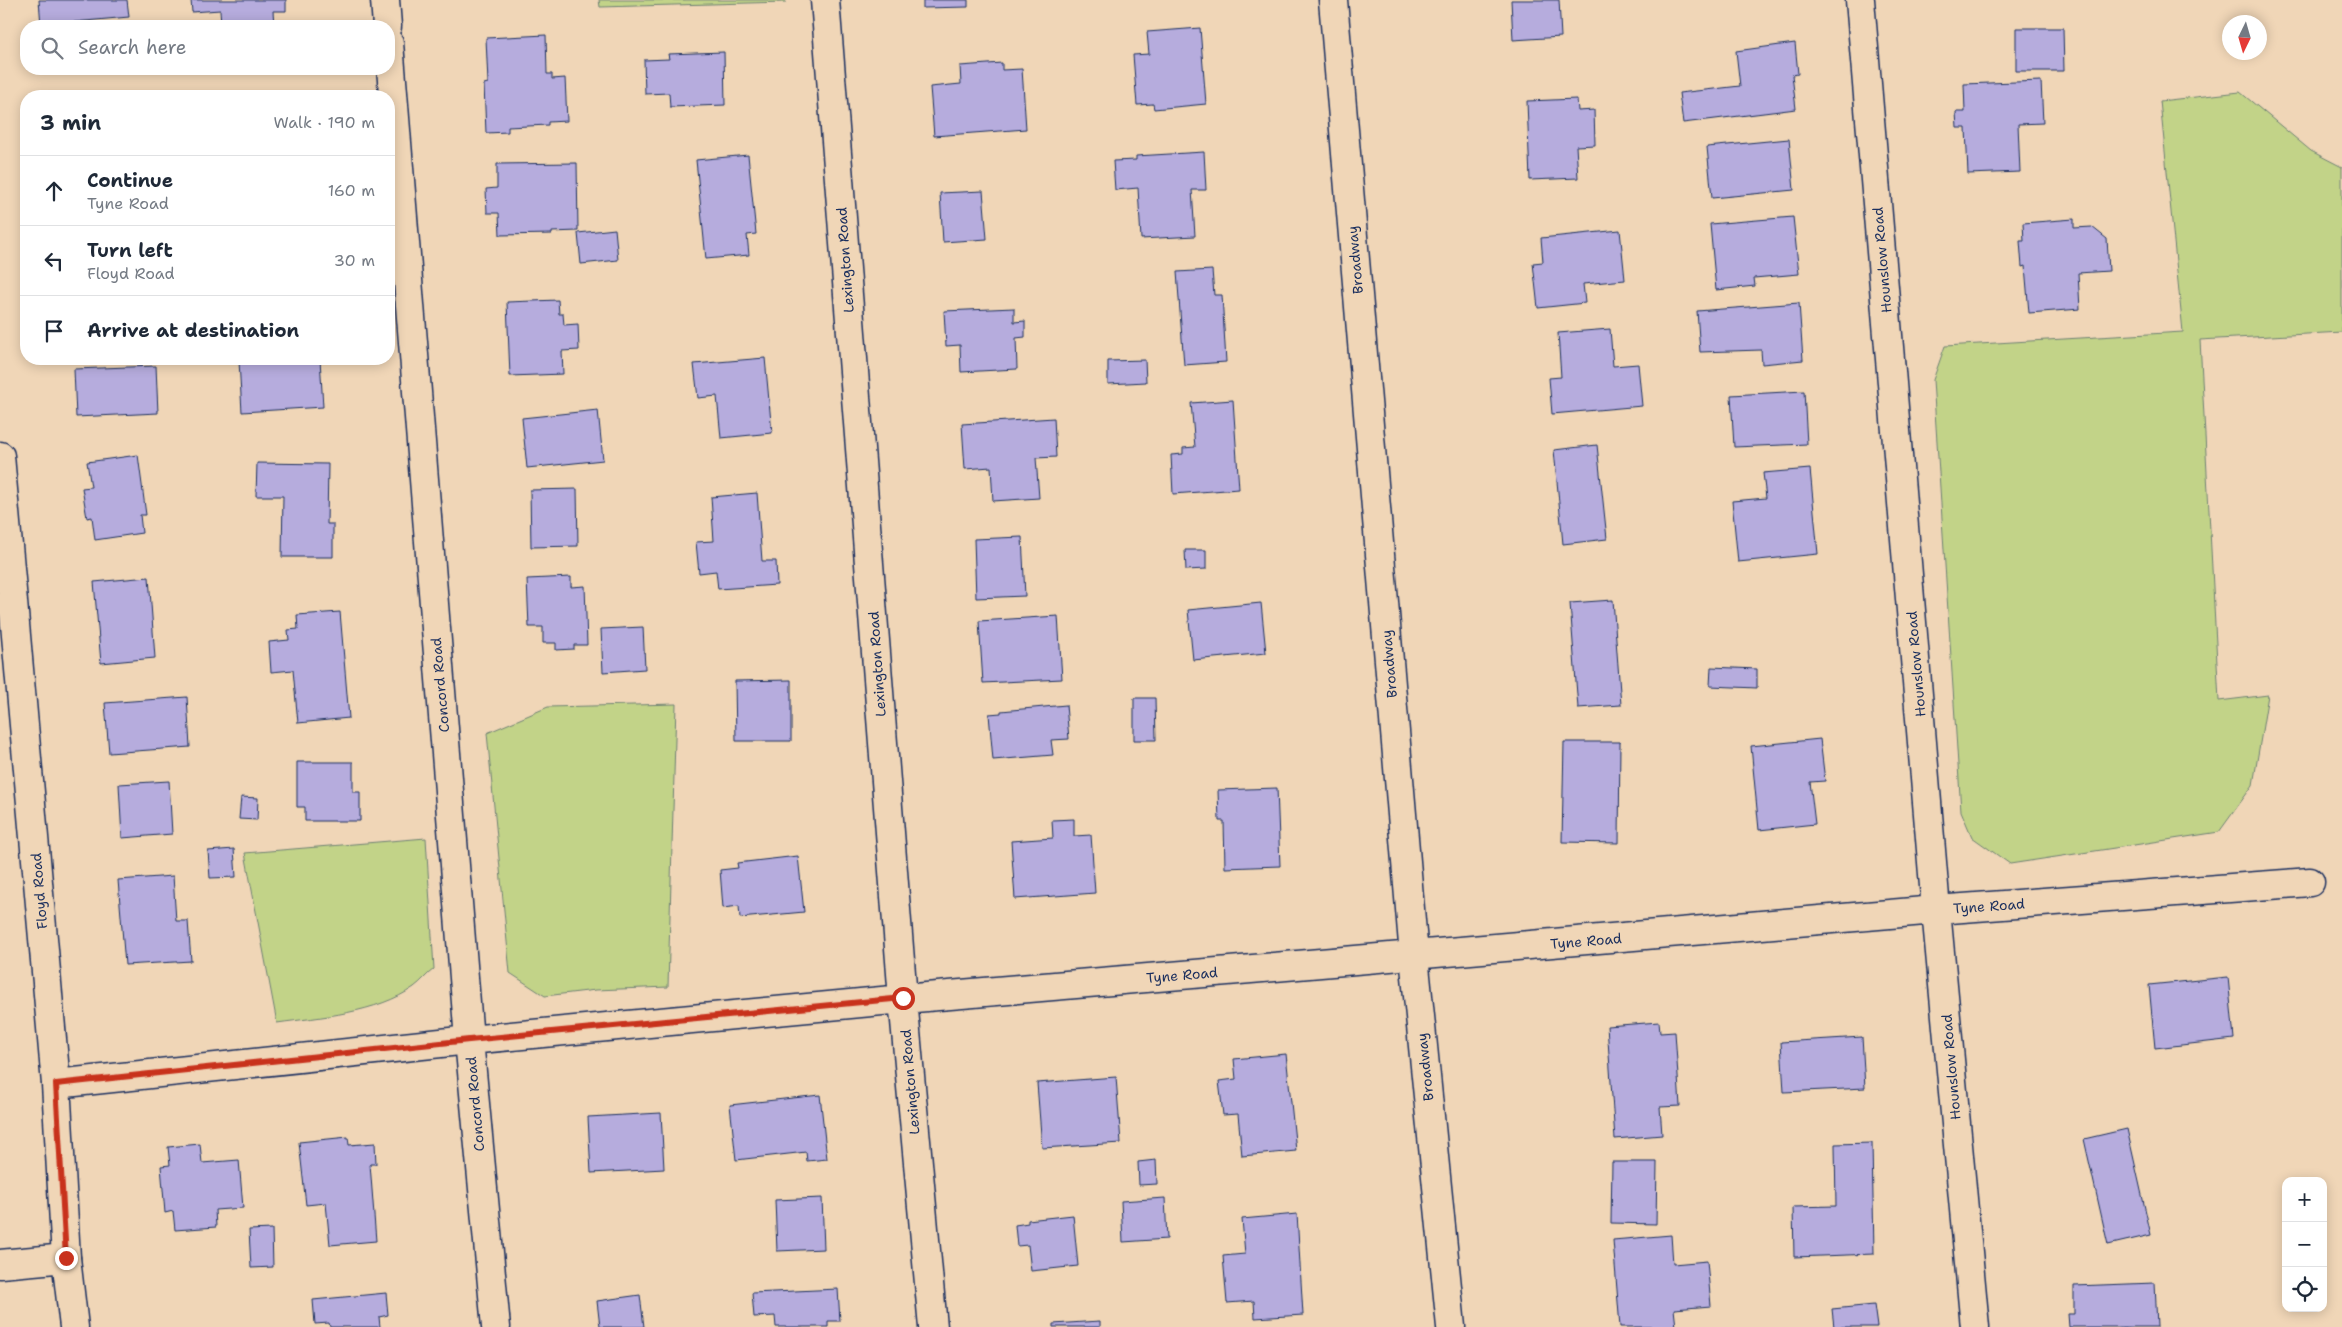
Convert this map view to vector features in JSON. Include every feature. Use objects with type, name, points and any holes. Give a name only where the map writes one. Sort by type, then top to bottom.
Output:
[{"type":"street","points":[[385,0],[387,20]]},
{"type":"street","name":"Lexington Road","points":[[825,0],[903,998],[933,1327]]},
{"type":"street","name":"Broadway","points":[[1333,0],[1414,956],[1451,1327]]},
{"type":"street","name":"Hounslow Road","points":[[1860,0],[1936,910],[1975,1327]]},
{"type":"street","name":"Concord Road","points":[[392,75],[393,90]]},
{"type":"street","name":"Concord Road","points":[[395,118],[469,1040],[496,1327]]},
{"type":"street","name":"Floyd Road","points":[[0,456],[56,1084],[66,1258],[74,1327]]},
{"type":"street","name":"Tyne Road","points":[[56,1084],[469,1040],[903,998],[1414,956],[1936,910],[2310,882]]},
{"type":"street","points":[[0,1264],[66,1258]]},
{"type":"green space","points":[[599,0],[785,0],[786,2],[600,7]]},
{"type":"green space","points":[[2240,92],[2311,151],[2342,167],[2342,332],[2200,340],[2219,701],[2268,695],[2253,785],[2219,832],[2010,864],[1972,837],[1961,811],[1933,380],[1945,346],[2183,332],[2160,101]]},
{"type":"green space","points":[[676,704],[668,987],[596,990],[545,996],[510,973],[487,733],[548,707]]},
{"type":"green space","points":[[426,838],[434,969],[414,987],[383,1003],[329,1016],[277,1023],[245,853]]},
{"type":"building","points":[[39,0],[127,0],[129,17],[96,20],[41,20]]},
{"type":"building","points":[[191,0],[286,0],[286,11],[273,11],[274,20],[221,20],[220,10],[192,12]]},
{"type":"building","points":[[923,0],[968,0],[968,7],[923,8]]},
{"type":"building","points":[[1511,0],[1559,0],[1561,37],[1513,40]]},
{"type":"building","points":[[1200,28],[1206,104],[1154,109],[1153,104],[1137,105],[1133,55],[1149,54],[1147,32]]},
{"type":"building","points":[[2016,28],[2063,28],[2064,71],[2016,71]]},
{"type":"building","points":[[546,35],[547,74],[552,74],[552,79],[565,78],[567,121],[548,122],[548,125],[508,127],[508,132],[486,133],[484,84],[488,83],[486,38]]},
{"type":"building","points":[[1795,43],[1798,74],[1792,75],[1796,109],[1683,123],[1679,93],[1740,86],[1736,51]]},
{"type":"building","points":[[724,52],[725,105],[670,107],[669,93],[645,94],[644,60],[669,59],[668,54]]},
{"type":"building","points":[[1002,63],[1002,70],[1022,69],[1026,129],[934,136],[930,87],[961,84],[960,66]]},
{"type":"building","points":[[2041,81],[2043,123],[2018,124],[2020,172],[1968,174],[1966,128],[1957,128],[1956,112],[1965,112],[1964,84]]},
{"type":"building","points":[[1577,99],[1578,111],[1594,110],[1595,145],[1576,146],[1578,178],[1530,180],[1527,101]]},
{"type":"building","points":[[1789,139],[1794,190],[1712,198],[1707,147]]},
{"type":"building","points":[[1204,152],[1206,190],[1192,190],[1195,236],[1141,239],[1138,188],[1115,190],[1113,161],[1136,160],[1136,156]]},
{"type":"building","points":[[748,155],[756,234],[747,235],[749,255],[706,259],[696,160]]},
{"type":"building","points":[[577,163],[578,231],[552,232],[552,234],[500,235],[499,213],[487,213],[486,189],[497,188],[497,164]]},
{"type":"building","points":[[983,191],[987,239],[943,242],[940,193]]},
{"type":"building","points":[[1793,217],[1799,274],[1754,278],[1755,286],[1716,290],[1710,224]]},
{"type":"building","points":[[2074,219],[2074,228],[2092,227],[2107,239],[2109,271],[2078,273],[2080,309],[2029,313],[2025,266],[2022,267],[2020,241],[2024,241],[2023,223]]},
{"type":"building","points":[[615,229],[618,260],[581,264],[578,233]]},
{"type":"building","points":[[1620,230],[1625,280],[1583,284],[1585,303],[1538,308],[1533,263],[1543,262],[1541,238]]},
{"type":"building","points":[[1212,270],[1214,295],[1222,295],[1226,362],[1184,365],[1177,272]]},
{"type":"building","points":[[558,300],[559,314],[563,314],[564,325],[578,324],[579,350],[562,351],[563,374],[510,376],[507,302]]},
{"type":"building","points":[[1799,303],[1803,360],[1762,364],[1761,350],[1700,352],[1697,311]]},
{"type":"building","points":[[1014,308],[1014,322],[1025,321],[1025,337],[1016,338],[1017,369],[961,372],[960,345],[946,346],[944,311]]},
{"type":"building","points":[[1610,329],[1613,366],[1638,364],[1642,406],[1552,414],[1549,378],[1561,377],[1558,333]]},
{"type":"building","points":[[765,358],[772,433],[721,438],[717,396],[698,398],[694,364]]},
{"type":"building","points":[[1145,360],[1146,382],[1108,384],[1108,361]]},
{"type":"building","points":[[239,365],[320,365],[323,407],[242,412]]},
{"type":"building","points":[[156,366],[158,413],[76,417],[74,369]]},
{"type":"building","points":[[1804,391],[1807,444],[1734,447],[1731,395]]},
{"type":"building","points":[[1233,400],[1239,489],[1173,494],[1171,455],[1183,454],[1183,448],[1195,447],[1191,403]]},
{"type":"building","points":[[598,410],[603,460],[527,468],[522,418]]},
{"type":"building","points":[[1054,418],[1056,457],[1036,458],[1039,498],[993,501],[991,467],[965,469],[962,424]]},
{"type":"building","points":[[1597,445],[1607,539],[1563,544],[1554,450]]},
{"type":"building","points":[[138,455],[146,515],[140,515],[142,533],[95,540],[92,517],[87,518],[82,488],[91,487],[87,462]]},
{"type":"building","points":[[257,463],[328,464],[327,524],[333,524],[333,557],[282,557],[283,496],[256,496]]},
{"type":"building","points":[[1810,469],[1818,554],[1738,562],[1732,501],[1766,498],[1763,473]]},
{"type":"building","points":[[577,489],[578,546],[531,547],[530,490]]},
{"type":"building","points":[[757,493],[762,561],[776,561],[777,585],[718,589],[716,571],[699,573],[696,542],[714,541],[711,497]]},
{"type":"building","points":[[1022,537],[1025,596],[976,598],[974,539]]},
{"type":"building","points":[[1185,550],[1206,550],[1206,569],[1186,570]]},
{"type":"building","points":[[149,577],[155,658],[101,663],[94,582]]},
{"type":"building","points":[[571,577],[571,587],[585,586],[587,645],[574,645],[574,649],[556,650],[556,643],[543,643],[543,627],[529,627],[527,579]]},
{"type":"building","points":[[1613,600],[1621,705],[1578,708],[1570,603]]},
{"type":"building","points":[[1261,603],[1266,653],[1193,660],[1188,610]]},
{"type":"building","points":[[340,612],[349,718],[298,723],[293,670],[271,672],[269,642],[289,640],[288,630],[298,629],[297,615]]},
{"type":"building","points":[[1058,616],[1062,679],[983,683],[979,621]]},
{"type":"building","points":[[643,627],[645,669],[603,672],[601,629]]},
{"type":"building","points":[[1711,667],[1757,669],[1757,688],[1710,686]]},
{"type":"building","points":[[791,680],[791,741],[736,741],[735,681]]},
{"type":"building","points":[[187,697],[190,747],[109,753],[105,703]]},
{"type":"building","points":[[1134,698],[1155,698],[1156,740],[1134,740]]},
{"type":"building","points":[[1066,705],[1069,739],[1051,740],[1053,755],[993,760],[989,714],[1001,713],[1001,711]]},
{"type":"building","points":[[1820,739],[1825,781],[1810,782],[1815,824],[1759,830],[1751,746]]},
{"type":"building","points":[[1564,742],[1620,742],[1619,843],[1562,842]]},
{"type":"building","points":[[297,762],[353,762],[353,792],[360,792],[360,821],[305,821],[305,807],[297,807]]},
{"type":"building","points":[[169,781],[172,834],[122,838],[119,784]]},
{"type":"building","points":[[1277,788],[1280,866],[1225,868],[1224,821],[1219,821],[1218,790]]},
{"type":"building","points":[[241,797],[258,798],[257,820],[239,819]]},
{"type":"building","points":[[1074,819],[1074,836],[1091,835],[1095,893],[1015,899],[1011,841],[1053,838],[1052,820]]},
{"type":"building","points":[[234,849],[236,877],[210,878],[208,851]]},
{"type":"building","points":[[798,856],[804,912],[740,918],[739,906],[723,908],[720,870],[738,868],[737,863]]},
{"type":"building","points":[[173,876],[176,921],[188,921],[191,961],[125,965],[118,880]]},
{"type":"building","points":[[2228,977],[2234,1039],[2155,1048],[2149,985]]},
{"type":"building","points":[[1659,1022],[1660,1033],[1675,1032],[1680,1106],[1660,1107],[1662,1135],[1615,1139],[1607,1026]]},
{"type":"building","points":[[1862,1037],[1865,1088],[1784,1092],[1781,1042]]},
{"type":"building","points":[[1286,1054],[1296,1151],[1242,1156],[1238,1114],[1223,1115],[1219,1081],[1236,1079],[1234,1059]]},
{"type":"building","points":[[1116,1077],[1121,1143],[1042,1148],[1037,1083]]},
{"type":"building","points":[[820,1095],[827,1159],[807,1161],[806,1152],[736,1160],[730,1105]]},
{"type":"building","points":[[661,1113],[664,1169],[591,1173],[588,1117]]},
{"type":"building","points":[[2127,1129],[2151,1235],[2108,1245],[2084,1139]]},
{"type":"building","points":[[348,1137],[349,1145],[375,1143],[376,1164],[370,1164],[376,1241],[330,1245],[326,1203],[306,1205],[299,1142]]},
{"type":"building","points":[[1872,1143],[1874,1254],[1794,1257],[1793,1207],[1836,1206],[1835,1144]]},
{"type":"building","points":[[200,1144],[202,1163],[239,1160],[243,1208],[215,1210],[216,1227],[175,1230],[173,1211],[165,1213],[161,1166],[170,1165],[168,1147]]},
{"type":"building","points":[[1156,1160],[1157,1184],[1139,1185],[1138,1162]]},
{"type":"building","points":[[1612,1162],[1657,1162],[1656,1224],[1611,1223]]},
{"type":"building","points":[[822,1198],[824,1249],[777,1251],[775,1200]]},
{"type":"building","points":[[1165,1198],[1167,1239],[1123,1242],[1121,1201]]},
{"type":"building","points":[[1297,1214],[1303,1315],[1255,1318],[1254,1301],[1227,1303],[1223,1256],[1245,1254],[1242,1219]]},
{"type":"building","points":[[1073,1215],[1078,1266],[1031,1271],[1028,1245],[1017,1246],[1015,1225],[1028,1223],[1028,1220]]},
{"type":"building","points":[[272,1229],[273,1267],[251,1268],[249,1230]]},
{"type":"building","points":[[1671,1235],[1673,1264],[1707,1261],[1711,1306],[1674,1309],[1676,1327],[1620,1327],[1613,1240]]},
{"type":"building","points":[[2155,1283],[2157,1327],[2069,1327],[2068,1314],[2074,1314],[2074,1286]]},
{"type":"building","points":[[838,1289],[840,1321],[828,1321],[828,1327],[776,1327],[775,1316],[754,1317],[752,1293]]},
{"type":"building","points":[[386,1293],[388,1315],[379,1317],[380,1327],[330,1327],[329,1323],[315,1324],[313,1300]]},
{"type":"building","points":[[640,1295],[644,1327],[600,1327],[597,1301]]},
{"type":"building","points":[[1874,1305],[1877,1327],[1834,1327],[1832,1309]]},
{"type":"building","points":[[1100,1321],[1100,1327],[1053,1327],[1053,1324]]},
{"type":"route","points":[[66,1258],[56,1084],[469,1040],[903,998]]}]
